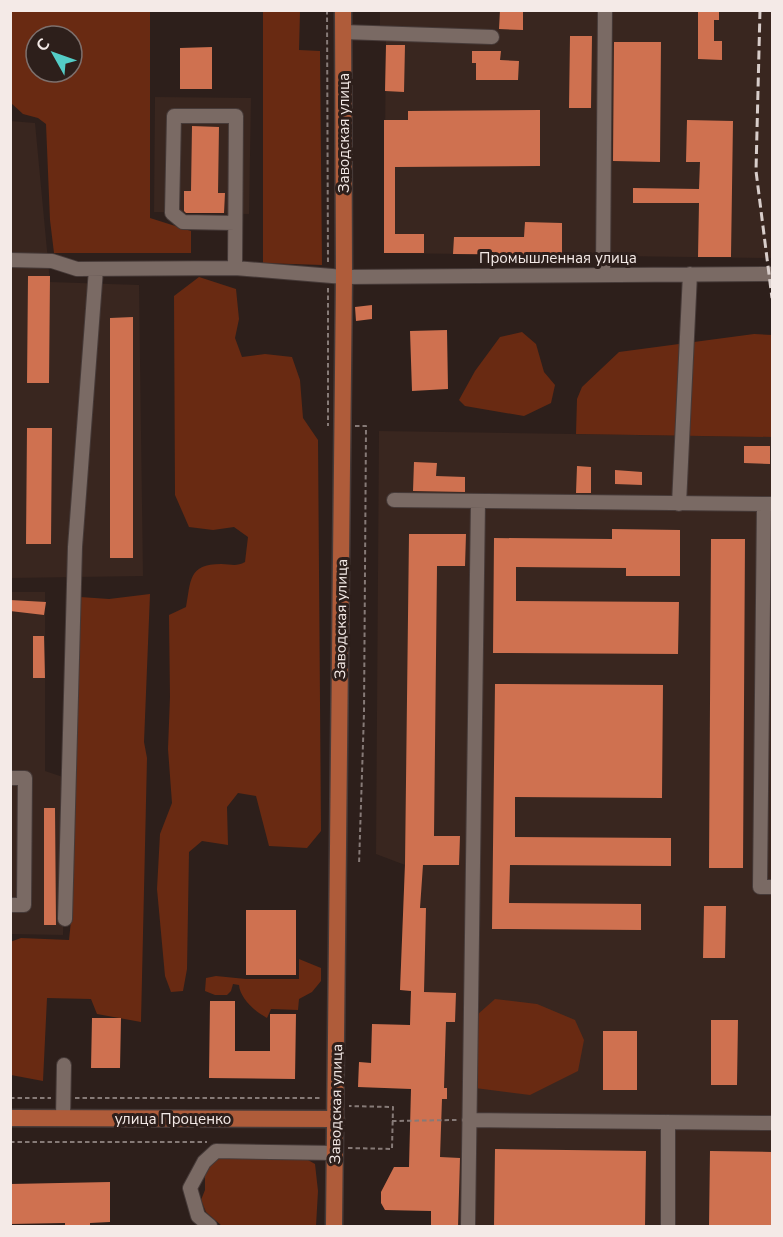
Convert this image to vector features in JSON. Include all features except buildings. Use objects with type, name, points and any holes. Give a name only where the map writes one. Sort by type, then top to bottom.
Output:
[{"type":"main road","name":"Заводская улица","points":[[334,1227],[340,1151],[343,10]]},
{"type":"main road","name":"улица Проценко","points":[[10,1118],[63,1119],[340,1108]]},
{"type":"street","points":[[603,274],[605,10]]},
{"type":"street","points":[[343,32],[492,37]]},
{"type":"street","points":[[235,223],[183,222],[172,213],[174,116],[236,116],[235,268]]},
{"type":"street","name":"Промышленная улица","points":[[10,260],[52,261],[77,269],[235,268],[344,277],[772,274]]},
{"type":"street","points":[[65,919],[75,547],[96,269]]},
{"type":"street","points":[[679,504],[690,274]]},
{"type":"street","points":[[394,500],[768,504],[760,887],[772,887]]},
{"type":"street","points":[[468,1227],[478,502]]},
{"type":"street","points":[[10,778],[25,778],[24,905],[10,905]]},
{"type":"street","points":[[63,1119],[64,1065]]},
{"type":"street","points":[[469,1120],[772,1123]]},
{"type":"street","points":[[668,1122],[668,1227]]},
{"type":"street","points":[[210,1227],[198,1216],[190,1188],[204,1162],[216,1151],[340,1151]]},
{"type":"path","points":[[10,1098],[340,1108],[393,1107],[392,1149],[340,1151]]},
{"type":"path","points":[[392,1121],[469,1120]]},
{"type":"path","points":[[10,1142],[208,1142]]},
{"type":"shaded area","points":[[380,10],[772,11],[772,258],[384,253],[386,33],[380,27]]},
{"type":"shaded area","points":[[11,11],[150,11],[150,218],[191,231],[191,253],[54,253],[50,220],[46,124],[38,118],[23,114],[11,103]]},
{"type":"shaded area","points":[[263,11],[300,11],[299,50],[320,51],[322,265],[263,263]]},
{"type":"shaded area","points":[[155,97],[251,98],[249,214],[154,212]]},
{"type":"shaded area","points":[[10,121],[35,123],[50,282],[139,285],[143,576],[11,578]]},
{"type":"shaded area","points":[[199,277],[236,289],[239,319],[235,338],[242,357],[265,354],[292,357],[300,380],[303,418],[318,440],[321,831],[307,848],[269,846],[256,796],[238,793],[227,807],[228,845],[202,841],[189,852],[187,969],[183,991],[171,992],[165,976],[157,889],[160,834],[172,803],[168,749],[169,615],[186,607],[193,576],[202,567],[221,564],[236,565],[245,562],[248,537],[234,527],[213,530],[189,527],[175,495],[174,296]]},
{"type":"shaded area","points":[[522,332],[536,344],[544,372],[555,385],[551,403],[524,416],[465,406],[459,400],[475,371],[500,337]]},
{"type":"shaded area","points":[[754,334],[772,335],[772,437],[576,434],[577,399],[582,387],[619,352]]},
{"type":"shaded area","points":[[379,431],[772,437],[772,1226],[431,1226],[431,1211],[385,1210],[381,1203],[381,1192],[394,1167],[409,1167],[411,1089],[358,1087],[359,1062],[377,1063],[371,1052],[372,1024],[410,1025],[411,991],[400,990],[405,865],[376,854]]},
{"type":"shaded area","points":[[11,592],[45,592],[45,771],[66,778],[63,935],[11,934]]},
{"type":"shaded area","points":[[150,594],[144,742],[147,758],[141,1022],[97,1014],[91,999],[47,998],[43,1081],[11,1075],[10,942],[21,938],[69,940],[80,597],[109,599]]},
{"type":"shaded area","points":[[299,959],[321,968],[321,981],[312,992],[299,999],[298,1010],[271,1009],[267,1018],[249,1004],[242,995],[239,985],[233,984],[227,995],[215,995],[205,991],[206,978],[216,976],[246,979],[299,979]]},
{"type":"shaded area","points":[[495,999],[537,1004],[575,1020],[584,1040],[578,1071],[530,1095],[475,1088],[477,1015]]},
{"type":"shaded area","points":[[248,1154],[301,1156],[315,1164],[318,1191],[316,1226],[222,1226],[206,1212],[201,1200],[205,1190],[205,1173],[215,1159]]},
{"type":"railway","points":[[760,10],[756,171],[772,298]]}]
